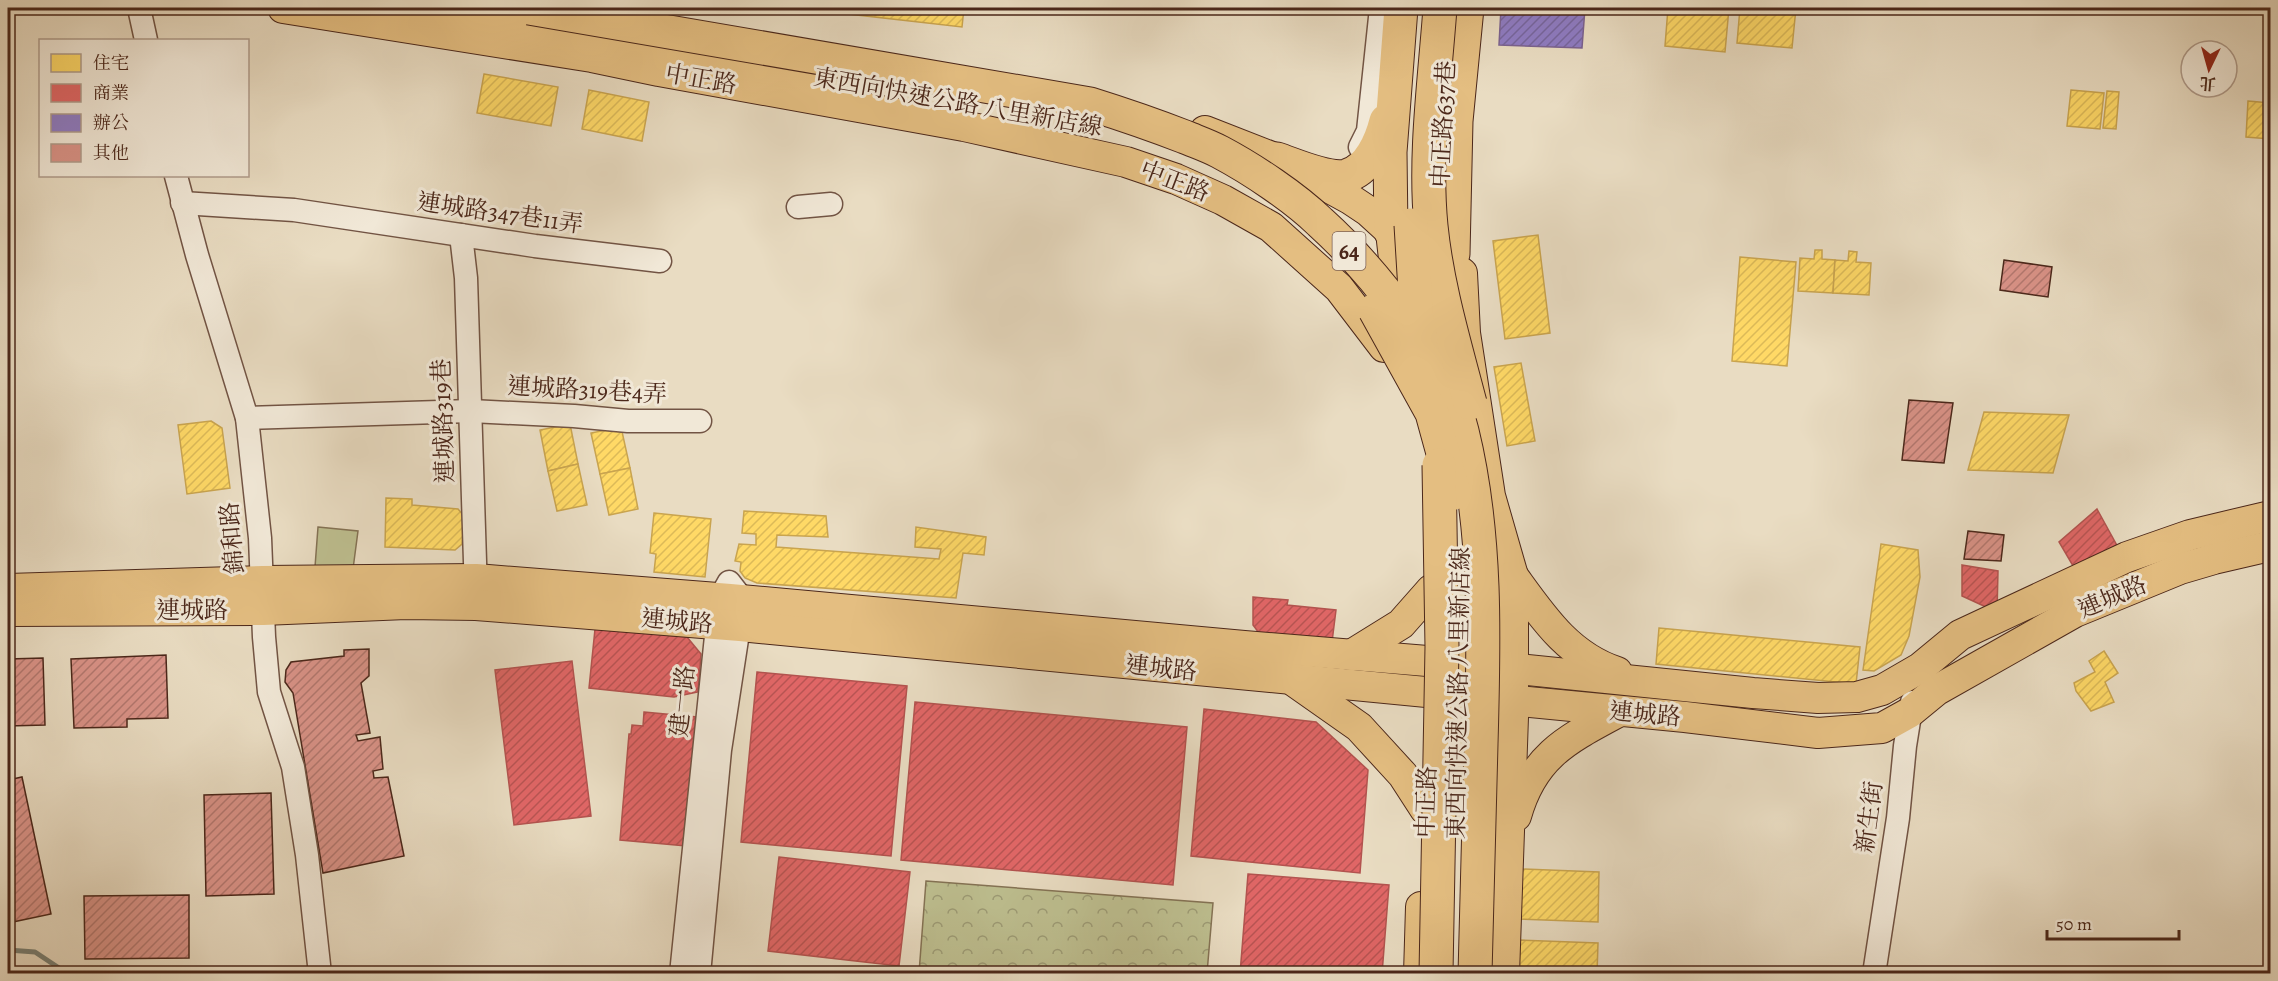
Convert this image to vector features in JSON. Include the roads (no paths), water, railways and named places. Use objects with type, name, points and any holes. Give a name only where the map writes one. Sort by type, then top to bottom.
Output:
[{"type":"highway","name":"東西向快速公路 八里新店線","points":[[415,8],[1078,120],[1130,136],[1183,157],[1235,186],[1315,242],[1374,309],[1405,363],[1432,413],[1456,501],[1464,572],[1464,615],[1453,974]]},
{"type":"highway","name":"東西向快速公路 八里新店線","points":[[529,8],[646,23],[1078,102],[1120,114],[1219,151],[1270,184],[1319,220],[1353,255],[1407,322],[1443,377],[1462,430],[1472,485],[1480,559],[1484,650],[1474,974]]},
{"type":"highway","points":[[556,8],[646,23]]},
{"type":"highway","points":[[1391,232],[1390,152],[1401,8]]},
{"type":"highway","points":[[1420,8],[1410,148],[1417,323],[1462,488],[1469,529],[1473,628],[1461,974]]},
{"type":"highway","points":[[1440,8],[1430,155],[1430,224],[1438,276],[1471,408],[1490,542],[1486,974]]},
{"type":"highway","points":[[1430,284],[1447,270],[1451,262],[1455,204],[1456,121],[1467,8]]},
{"type":"highway","points":[[1287,165],[1348,176],[1362,166],[1382,139],[1393,99]]},
{"type":"highway","points":[[1455,204],[1462,258]]},
{"type":"highway","points":[[1436,974],[1442,647],[1438,403]]},
{"type":"highway","points":[[1471,408],[1468,487],[1475,553],[1477,605],[1473,628]]},
{"type":"main road","name":"中正路","points":[[283,8],[592,57],[964,126],[1126,162],[1223,200],[1271,227],[1339,288],[1385,349],[1407,394],[1425,441],[1436,487],[1438,514],[1431,590],[1441,662],[1440,694],[1425,809],[1419,974]]},
{"type":"main road","name":"中正路","points":[[457,8],[590,19],[897,87],[1062,111],[1141,132],[1224,167],[1297,218],[1343,262],[1371,294],[1392,298],[1400,297]]},
{"type":"main road","points":[[590,19],[646,23],[1102,96],[1183,122],[1287,165],[1368,211],[1391,232],[1465,333]]},
{"type":"main road","points":[[1224,167],[1287,165]]},
{"type":"main road","points":[[1271,227],[1343,262]]},
{"type":"main road","points":[[1391,232],[1400,297],[1407,394]]},
{"type":"main road","points":[[1462,258],[1465,333],[1490,496],[1512,576],[1551,628],[1572,648],[1598,665],[1645,681]]},
{"type":"main road","points":[[1400,297],[1430,284]]},
{"type":"main road","points":[[1438,514],[1444,544],[1450,609],[1441,662]]},
{"type":"main road","name":"連城路","points":[[8,589],[263,595],[406,604],[476,592],[1351,655],[1501,667],[1753,693],[1818,698],[1857,698],[1882,690],[1920,668],[1960,635],[2127,558],[2190,535],[2271,516]]},
{"type":"main road","name":"連城路","points":[[730,612],[1292,681],[1620,711],[1818,733],[1882,728],[1909,714],[1937,690],[2075,612],[2180,569],[2271,546]]},
{"type":"main road","points":[[1504,974],[1511,770],[1500,700],[1501,667],[1512,576]]},
{"type":"main road","points":[[1351,655],[1401,624],[1431,590]]},
{"type":"main road","name":"連城路","points":[[8,611],[263,595]]},
{"type":"main road","points":[[1292,681],[1359,727],[1403,775],[1425,809]]},
{"type":"main road","points":[[1508,845],[1522,792],[1540,765],[1571,737],[1620,711]]},
{"type":"street","points":[[139,8],[146,39]]},
{"type":"street","points":[[1287,165],[1334,163],[1348,158],[1360,148],[1368,132],[1381,8]]},
{"type":"street","name":"中正路637巷","points":[[1462,258],[1477,8]]},
{"type":"street","name":"錦和路","points":[[176,177],[247,418],[269,692],[293,767],[307,855],[320,974]]},
{"type":"street","name":"連城路347巷11弄","points":[[182,203],[294,210],[535,246],[660,261]]},
{"type":"street","points":[[798,207],[831,204]]},
{"type":"street","name":"連城路319巷","points":[[461,235],[466,278],[476,592]]},
{"type":"street","name":"連城路319巷4弄","points":[[247,418],[471,411],[628,421],[700,421]]},
{"type":"street","name":"建一路","points":[[681,974],[730,612]]},
{"type":"street","name":"建一路","points":[[699,974],[720,750],[730,612]]},
{"type":"street","name":"新生街","points":[[1874,974],[1898,818],[1909,714],[1920,668]]},
{"type":"waterway","points":[[8,950],[35,952],[68,974]]}]
